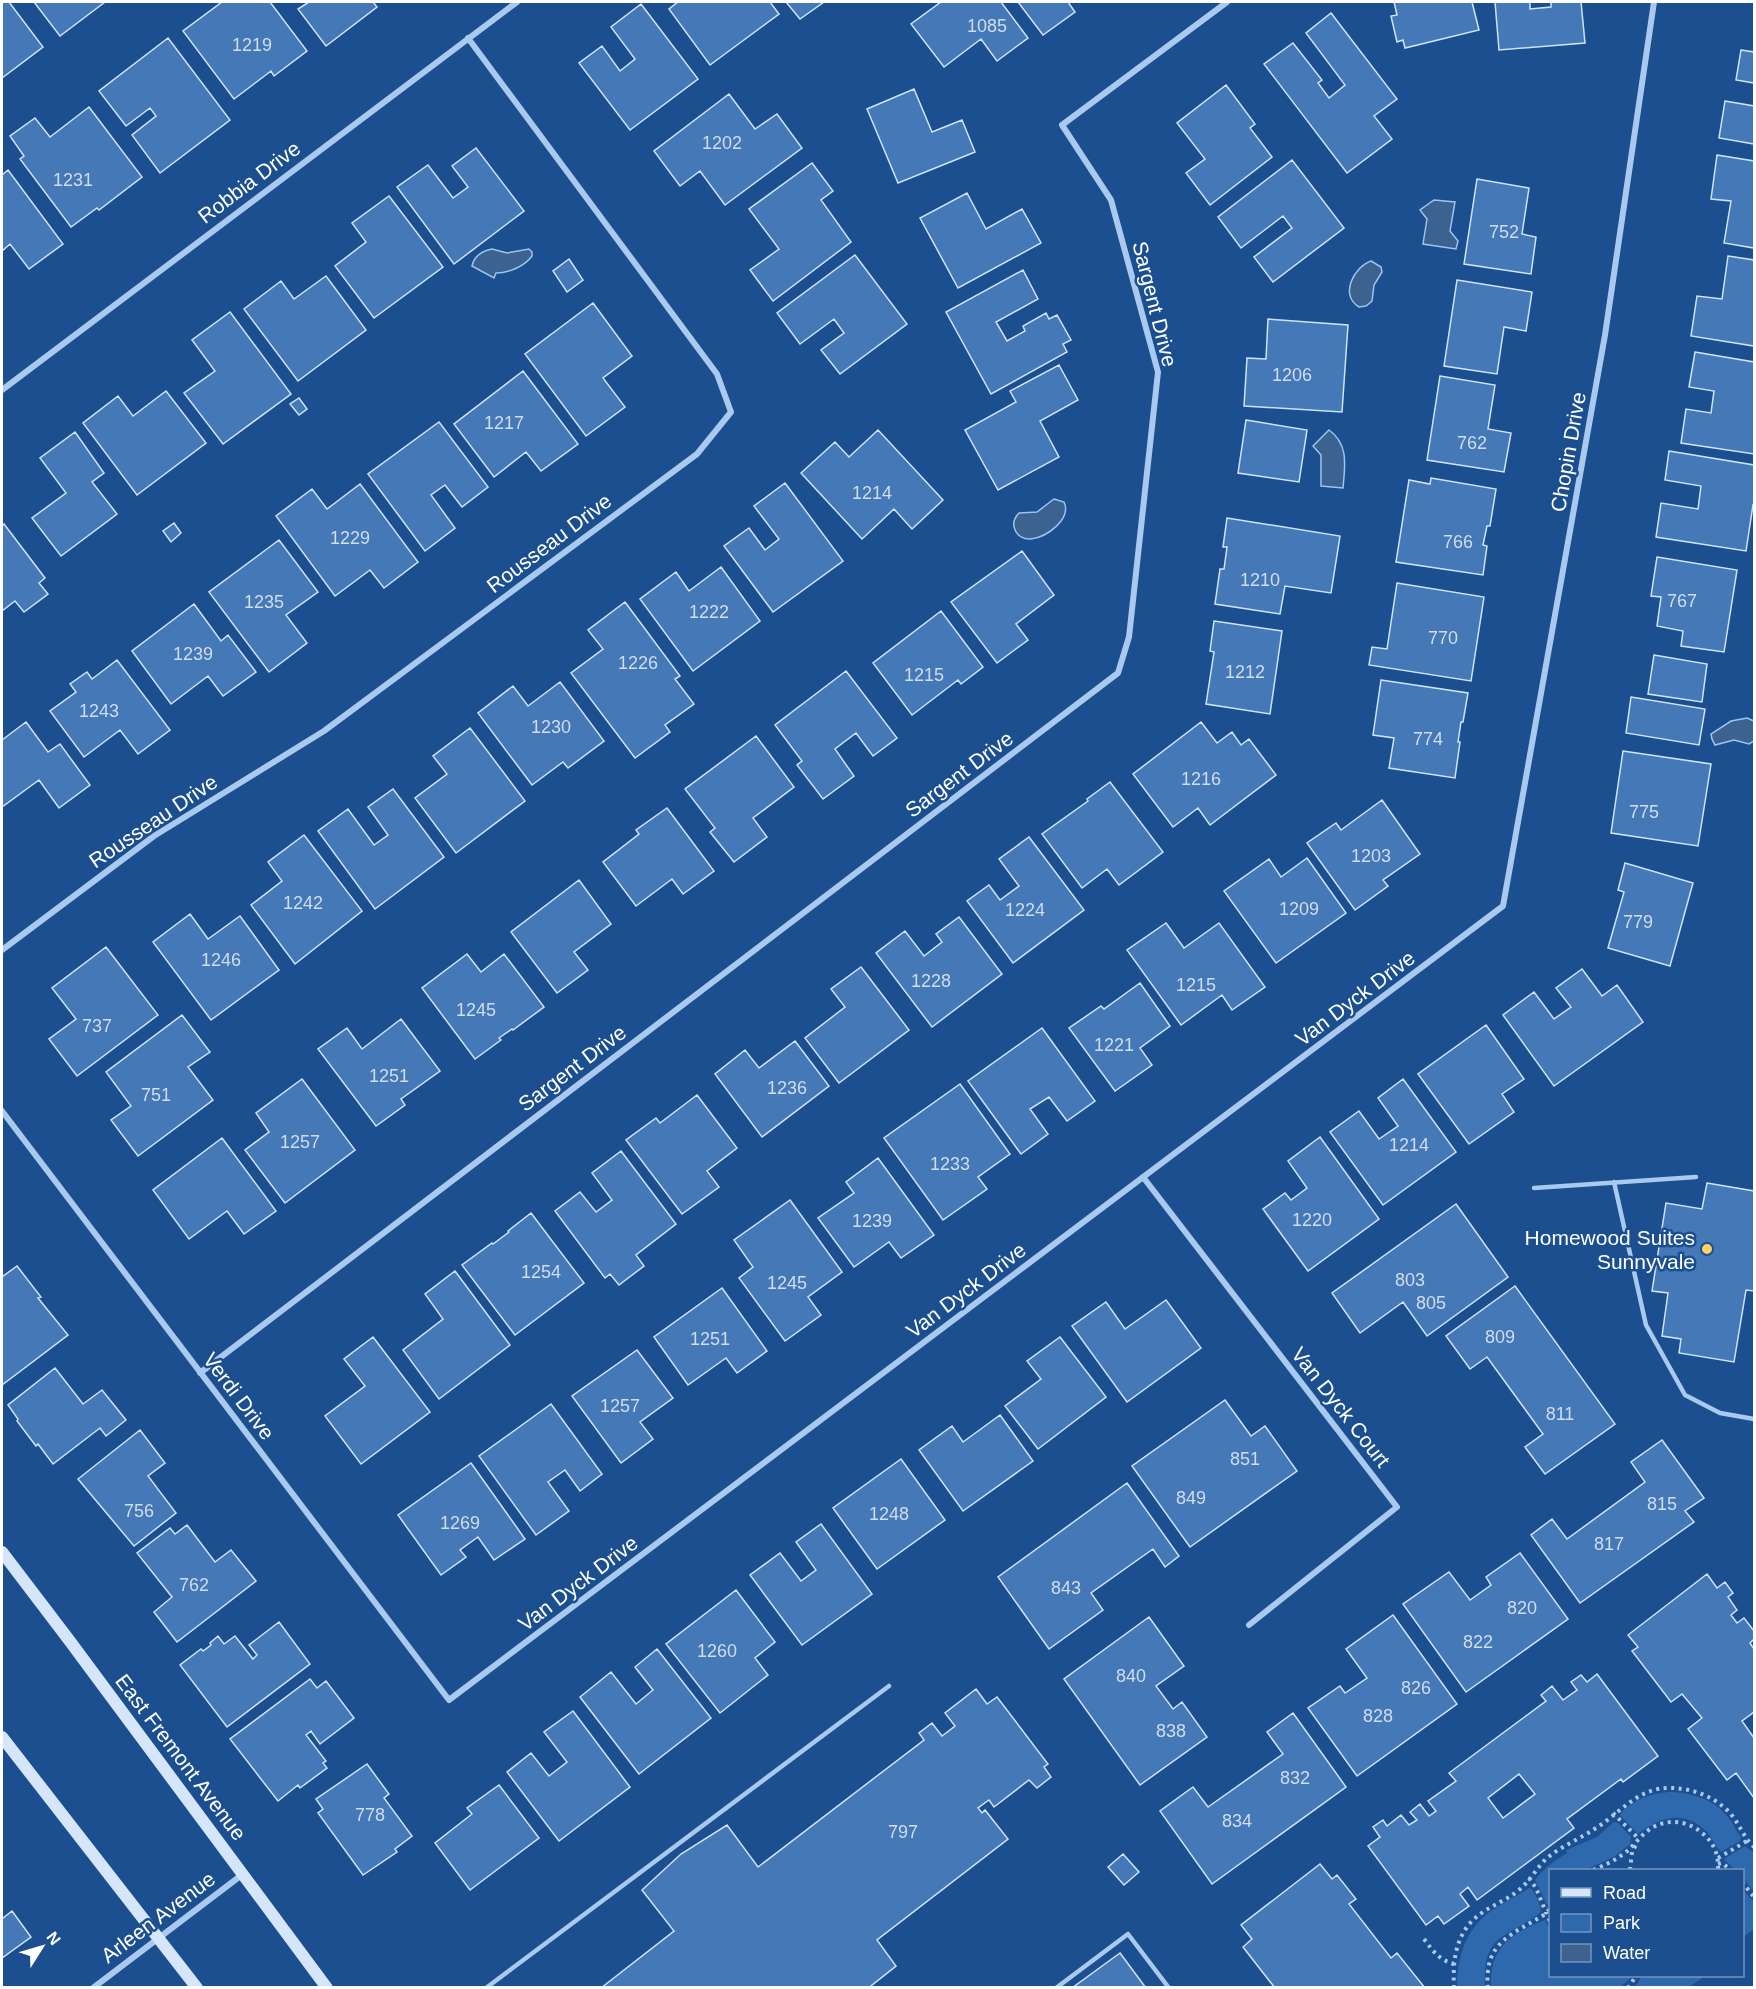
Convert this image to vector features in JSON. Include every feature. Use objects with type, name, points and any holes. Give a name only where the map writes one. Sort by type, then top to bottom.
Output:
[{"type":"main road","name":"East Fremont Avenue","points":[[2,1552],[327,1988]]},
{"type":"main road","points":[[2,1737],[196,1988]]},
{"type":"street","name":"Robbia Drive","points":[[2,390],[517,2]]},
{"type":"street","name":"Sargent Drive","points":[[200,1373],[1118,673],[1129,637],[1158,372],[1111,200],[1062,125],[1227,2]]},
{"type":"street","name":"Chopin Drive","points":[[1503,906],[1605,335],[1654,2]]},
{"type":"street","name":"Rousseau Drive","points":[[2,950],[154,836],[324,731],[697,454],[731,412],[717,374],[468,38]]},
{"type":"street","name":"Van Dyck Drive","points":[[449,1700],[1503,906]]},
{"type":"street","name":"Verdi Drive","points":[[2,1111],[449,1700]]},
{"type":"street","name":"Van Dyck Court","points":[[1143,1178],[1397,1507],[1249,1625]]},
{"type":"street","name":"Arleen Avenue","points":[[93,1988],[243,1874]]},
{"type":"lane","points":[[1534,1188],[1696,1178]]},
{"type":"lane","points":[[1614,1182],[1646,1325],[1685,1395],[1720,1413],[1755,1419]]},
{"type":"lane","points":[[486,1988],[889,1686]]},
{"type":"lane","points":[[1056,1988],[1128,1934],[1169,1988]]},
{"type":"path","points":[[1454,1988],[1454,1964],[1458,1942],[1474,1917],[1520,1889],[1546,1859],[1595,1829],[1614,1813],[1648,1792],[1668,1787],[1696,1791],[1719,1803],[1728,1811],[1747,1840],[1755,1847]]},
{"type":"path","points":[[1614,1813],[1639,1839]]},
{"type":"path","points":[[1595,1869],[1616,1859],[1647,1831],[1664,1822],[1686,1823],[1708,1837],[1718,1861],[1718,1869]]},
{"type":"path","points":[[1630,1869],[1632,1852],[1639,1839]]},
{"type":"path","points":[[1718,1861],[1747,1840]]},
{"type":"path","points":[[1718,1861],[1730,1869]]},
{"type":"path","points":[[1529,1878],[1549,1918]]},
{"type":"path","points":[[1744,1883],[1755,1897]]},
{"type":"path","points":[[1488,1988],[1488,1966],[1500,1942],[1549,1910]]},
{"type":"path","points":[[1424,1939],[1436,1956],[1454,1964]]},
{"type":"green space","points":[[1668,1792],[1693,1795],[1716,1805],[1730,1819],[1741,1837],[1740,1841],[1721,1852],[1707,1832],[1690,1820],[1672,1818],[1663,1820],[1638,1834],[1620,1815],[1629,1805],[1641,1799]]},
{"type":"green space","points":[[1614,1822],[1618,1823],[1631,1837],[1630,1844],[1615,1856],[1588,1869],[1549,1869],[1549,1904],[1547,1905],[1535,1880],[1542,1871],[1567,1853],[1566,1850],[1597,1837]]},
{"type":"green space","points":[[1745,1846],[1754,1853],[1754,1892],[1744,1879],[1744,1869],[1734,1869],[1724,1859]]},
{"type":"green space","points":[[1529,1888],[1537,1898],[1541,1912],[1508,1933],[1493,1946],[1485,1969],[1485,1987],[1457,1987],[1462,1952],[1471,1932],[1487,1914]]},
{"type":"green space","points":[[1744,1891],[1754,1902],[1754,1929],[1744,1936]]},
{"type":"green space","points":[[1545,1920],[1549,1928],[1549,1977],[1632,1977],[1620,1987],[1491,1987],[1491,1973],[1498,1952],[1512,1937]]},
{"type":"green space","points":[[1641,1977],[1704,1977],[1689,1987],[1635,1987]]},
{"type":"water","points":[[1434,200],[1455,202],[1450,231],[1458,241],[1456,249],[1423,244],[1427,219],[1420,210]]},
{"type":"water","points":[[492,249],[507,253],[529,249],[532,256],[516,268],[496,273],[494,278],[472,266],[479,255]]},
{"type":"water","points":[[1371,261],[1381,267],[1382,272],[1374,285],[1372,301],[1366,306],[1359,307],[1350,296],[1351,282],[1359,269]]},
{"type":"water","points":[[1329,430],[1343,449],[1345,464],[1343,488],[1321,486],[1321,455],[1313,446]]},
{"type":"water","points":[[1054,499],[1064,502],[1066,508],[1061,521],[1051,531],[1037,538],[1021,537],[1014,526],[1019,513],[1037,512]]},
{"type":"water","points":[[1747,718],[1754,721],[1754,741],[1749,744],[1734,740],[1715,745],[1711,734],[1731,721]]},
{"type":"building","points":[[2,2],[9,2],[43,47],[2,78]]},
{"type":"building","points":[[34,2],[105,2],[60,36]]},
{"type":"building","points":[[222,2],[270,2],[307,51],[274,76],[271,71],[234,99],[183,31]]},
{"type":"building","points":[[309,2],[373,2],[377,7],[326,46],[298,9]]},
{"type":"building","points":[[678,2],[770,2],[779,14],[710,65],[669,9]]},
{"type":"building","points":[[786,2],[824,2],[800,19]]},
{"type":"building","points":[[941,2],[1001,2],[1028,38],[997,61],[981,39],[944,67],[911,24]]},
{"type":"building","points":[[1018,2],[1068,2],[1075,12],[1043,35]]},
{"type":"building","points":[[1394,2],[1472,2],[1479,30],[1405,48],[1403,40],[1397,42],[1391,16],[1397,15]]},
{"type":"building","points":[[1495,2],[1530,2],[1530,9],[1551,7],[1551,2],[1581,2],[1585,43],[1499,50]]},
{"type":"building","points":[[641,4],[698,79],[630,130],[579,63],[602,46],[620,71],[635,59],[611,27]]},
{"type":"building","points":[[1331,13],[1397,99],[1374,116],[1392,139],[1347,173],[1264,64],[1293,43],[1322,80],[1318,83],[1329,98],[1345,85],[1306,33]]},
{"type":"building","points":[[168,38],[230,120],[160,173],[132,135],[156,116],[150,108],[126,126],[99,91]]},
{"type":"building","points":[[1741,50],[1754,52],[1754,83],[1736,80]]},
{"type":"building","points":[[1226,85],[1255,124],[1250,128],[1272,157],[1210,205],[1186,173],[1205,159],[1177,123]]},
{"type":"building","points":[[914,89],[932,132],[962,120],[975,152],[898,183],[867,109]]},
{"type":"building","points":[[729,94],[755,129],[777,114],[802,148],[725,205],[700,171],[680,186],[654,151]]},
{"type":"building","points":[[1725,101],[1754,106],[1754,144],[1719,138]]},
{"type":"building","points":[[89,107],[142,177],[99,210],[97,208],[71,227],[20,159],[24,156],[10,136],[35,118],[50,137]]},
{"type":"building","points":[[476,148],[524,211],[454,264],[397,187],[428,165],[453,198],[468,187],[452,166]]},
{"type":"building","points":[[1717,155],[1754,161],[1754,248],[1724,243],[1731,201],[1711,199]]},
{"type":"building","points":[[1292,160],[1344,228],[1273,282],[1254,257],[1292,228],[1283,216],[1241,248],[1218,217]]},
{"type":"building","points":[[812,163],[833,191],[821,200],[851,242],[773,301],[750,270],[779,249],[749,209]]},
{"type":"building","points":[[8,170],[63,244],[29,269],[10,244],[2,251],[2,175]]},
{"type":"building","points":[[1477,179],[1529,188],[1522,234],[1536,237],[1531,274],[1464,264]]},
{"type":"building","points":[[967,193],[986,229],[1022,209],[1041,243],[958,288],[920,218]]},
{"type":"building","points":[[389,196],[443,267],[374,318],[335,266],[366,242],[352,223]]},
{"type":"building","points":[[855,255],[907,324],[840,374],[821,350],[844,333],[834,319],[800,344],[777,313]]},
{"type":"building","points":[[1728,256],[1754,260],[1754,346],[1691,336],[1697,296],[1722,299]]},
{"type":"building","points":[[569,259],[583,280],[567,292],[553,271]]},
{"type":"building","points":[[1023,270],[1038,299],[996,322],[1007,341],[1025,331],[1023,326],[1046,313],[1049,319],[1057,315],[1071,340],[1063,344],[1067,352],[991,394],[946,312]]},
{"type":"building","points":[[326,276],[366,330],[298,381],[244,309],[281,281],[294,299]]},
{"type":"building","points":[[1457,280],[1532,292],[1526,331],[1504,327],[1497,374],[1444,366]]},
{"type":"building","points":[[593,303],[632,356],[603,378],[625,407],[586,436],[525,354]]},
{"type":"building","points":[[230,312],[291,394],[223,444],[184,393],[215,371],[192,340]]},
{"type":"building","points":[[1268,319],[1348,325],[1342,412],[1244,406],[1247,358],[1266,359]]},
{"type":"building","points":[[1695,352],[1754,362],[1754,454],[1681,443],[1686,409],[1711,413],[1714,391],[1689,387]]},
{"type":"building","points":[[1059,365],[1078,400],[1040,421],[1059,457],[998,490],[965,430],[1016,402],[1010,391]]},
{"type":"building","points":[[523,371],[578,444],[541,471],[526,452],[494,477],[454,424]]},
{"type":"building","points":[[1440,376],[1495,385],[1488,429],[1511,433],[1504,472],[1427,460]]},
{"type":"building","points":[[166,391],[206,443],[137,495],[83,423],[118,396],[133,416]]},
{"type":"building","points":[[299,398],[307,409],[299,415],[290,404]]},
{"type":"building","points":[[1246,420],[1307,430],[1299,482],[1238,473]]},
{"type":"building","points":[[439,422],[488,487],[462,507],[445,485],[431,495],[455,528],[425,551],[368,474]]},
{"type":"building","points":[[878,430],[943,500],[912,529],[894,509],[862,539],[801,473],[835,442],[849,457]]},
{"type":"building","points":[[75,432],[104,473],[92,482],[117,514],[61,556],[32,518],[66,493],[40,458]]},
{"type":"building","points":[[1669,451],[1754,465],[1754,506],[1746,551],[1656,537],[1661,503],[1698,509],[1701,486],[1665,480]]},
{"type":"building","points":[[1431,478],[1496,489],[1490,526],[1487,526],[1483,545],[1487,546],[1483,575],[1396,562],[1409,480],[1430,484]]},
{"type":"building","points":[[785,483],[843,561],[773,612],[724,546],[749,528],[765,550],[779,539],[754,506]]},
{"type":"building","points":[[360,484],[418,562],[384,588],[370,570],[335,596],[276,516],[312,489],[327,509]]},
{"type":"building","points":[[1227,518],[1340,536],[1331,593],[1285,586],[1280,614],[1215,604],[1220,569],[1224,569],[1227,547],[1223,547]]},
{"type":"building","points":[[174,523],[181,533],[171,542],[163,531]]},
{"type":"building","points":[[4,524],[45,578],[39,583],[48,594],[24,612],[15,601],[2,611],[2,526]]},
{"type":"building","points":[[279,540],[318,592],[286,615],[307,643],[269,672],[209,592]]},
{"type":"building","points":[[1022,551],[1054,595],[1016,624],[1028,640],[997,663],[951,602]]},
{"type":"building","points":[[1657,557],[1737,570],[1724,652],[1681,646],[1683,631],[1657,626],[1661,597],[1651,596]]},
{"type":"building","points":[[721,567],[760,621],[693,671],[640,599],[676,572],[689,591]]},
{"type":"building","points":[[1397,583],[1484,597],[1471,681],[1369,665],[1372,647],[1387,649]]},
{"type":"building","points":[[625,602],[680,676],[675,679],[694,704],[665,725],[670,732],[635,758],[571,673],[603,649],[588,630]]},
{"type":"building","points":[[194,604],[221,641],[228,635],[256,672],[223,696],[208,676],[171,704],[132,651]]},
{"type":"building","points":[[941,611],[983,667],[961,684],[958,680],[912,715],[873,663]]},
{"type":"building","points":[[1214,621],[1282,631],[1270,714],[1206,704],[1214,652],[1210,651]]},
{"type":"building","points":[[1654,655],[1707,664],[1702,702],[1648,694]]},
{"type":"building","points":[[117,660],[170,730],[138,754],[120,730],[84,757],[50,711],[76,692],[70,684],[87,672],[92,679]]},
{"type":"building","points":[[846,671],[897,738],[873,756],[856,733],[835,749],[854,776],[823,799],[797,765],[802,761],[775,725]]},
{"type":"building","points":[[1381,680],[1468,693],[1463,722],[1461,722],[1455,778],[1389,768],[1394,738],[1373,735]]},
{"type":"building","points":[[560,682],[604,741],[568,768],[563,762],[532,785],[478,713],[513,686],[528,706]]},
{"type":"building","points":[[1631,697],[1705,709],[1699,745],[1626,733]]},
{"type":"building","points":[[26,722],[48,752],[60,744],[90,785],[59,808],[39,780],[2,807],[2,740]]},
{"type":"building","points":[[1201,722],[1217,743],[1232,732],[1241,745],[1249,739],[1276,775],[1210,825],[1198,808],[1173,827],[1133,774]]},
{"type":"building","points":[[470,728],[525,801],[456,853],[415,798],[447,774],[433,756]]},
{"type":"building","points":[[756,736],[794,787],[753,818],[767,837],[734,862],[710,832],[715,828],[685,789]]},
{"type":"building","points":[[1623,751],[1711,764],[1698,846],[1611,833]]},
{"type":"building","points":[[1110,782],[1163,852],[1119,885],[1107,869],[1082,888],[1042,834]]},
{"type":"building","points":[[393,789],[444,857],[375,909],[318,831],[348,809],[374,845],[388,835],[368,807]]},
{"type":"building","points":[[1382,800],[1420,854],[1383,880],[1388,886],[1355,910],[1307,843],[1336,823],[1341,830]]},
{"type":"building","points":[[667,808],[714,871],[683,894],[672,879],[636,906],[603,862],[639,834],[636,830]]},
{"type":"building","points":[[304,835],[362,911],[295,964],[251,905],[282,881],[268,862]]},
{"type":"building","points":[[1029,837],[1084,910],[1013,963],[967,901],[989,885],[1000,900],[1019,886],[999,859]]},
{"type":"building","points":[[1307,858],[1346,913],[1276,963],[1224,891],[1269,859],[1281,877]]},
{"type":"building","points":[[1625,863],[1693,883],[1670,966],[1608,948],[1624,892],[1618,890]]},
{"type":"building","points":[[579,880],[611,924],[574,952],[588,970],[557,993],[511,932]]},
{"type":"building","points":[[190,914],[208,939],[240,916],[279,970],[211,1020],[153,942]]},
{"type":"building","points":[[959,917],[1002,974],[932,1027],[876,953],[905,931],[924,956],[942,942],[936,934]]},
{"type":"building","points":[[1166,923],[1184,948],[1219,923],[1265,987],[1232,1010],[1222,995],[1181,1025],[1127,950]]},
{"type":"building","points":[[106,947],[158,1015],[77,1076],[49,1039],[76,1019],[52,988]]},
{"type":"building","points":[[467,954],[481,972],[504,954],[544,1007],[499,1038],[501,1040],[475,1059],[422,988]]},
{"type":"building","points":[[861,967],[909,1030],[839,1083],[805,1038],[845,1007],[831,989]]},
{"type":"building","points":[[1582,969],[1602,996],[1617,985],[1643,1022],[1554,1086],[1503,1015],[1534,992],[1554,1019],[1571,1007],[1556,988]]},
{"type":"building","points":[[1140,983],[1170,1026],[1140,1048],[1152,1065],[1115,1091],[1069,1028],[1101,1006],[1104,1009]]},
{"type":"building","points":[[182,1015],[210,1052],[188,1067],[213,1100],[138,1156],[111,1120],[131,1106],[106,1072]]},
{"type":"building","points":[[401,1019],[440,1071],[401,1099],[405,1105],[376,1126],[318,1049],[347,1028],[362,1049]]},
{"type":"building","points":[[1486,1025],[1524,1079],[1502,1094],[1514,1112],[1469,1144],[1418,1074]]},
{"type":"building","points":[[1042,1028],[1095,1101],[1067,1121],[1049,1097],[1030,1109],[1048,1134],[1021,1154],[968,1081]]},
{"type":"building","points":[[795,1041],[829,1086],[762,1137],[715,1074],[745,1050],[759,1068]]},
{"type":"building","points":[[302,1079],[355,1150],[285,1203],[245,1150],[269,1132],[256,1113]]},
{"type":"building","points":[[1403,1079],[1456,1152],[1383,1205],[1330,1132],[1359,1111],[1379,1139],[1398,1126],[1378,1098]]},
{"type":"building","points":[[960,1084],[1010,1154],[978,1177],[987,1189],[943,1220],[884,1138]]},
{"type":"building","points":[[697,1095],[737,1148],[707,1171],[719,1187],[682,1214],[626,1140],[656,1118],[660,1123]]},
{"type":"building","points":[[1320,1137],[1379,1219],[1308,1271],[1263,1209],[1285,1193],[1291,1200],[1307,1188],[1288,1161]]},
{"type":"building","points":[[222,1138],[276,1211],[244,1234],[227,1211],[189,1239],[153,1190]]},
{"type":"building","points":[[621,1151],[676,1224],[636,1255],[644,1266],[619,1285],[610,1274],[605,1278],[555,1211],[580,1192],[596,1212],[612,1200],[592,1173]]},
{"type":"building","points":[[878,1158],[934,1235],[901,1258],[889,1242],[854,1267],[818,1218],[854,1193],[846,1182]]},
{"type":"building","name":"Homewood Suites Sunnyvale","points":[[1707,1183],[1754,1191],[1754,1291],[1746,1290],[1734,1362],[1679,1353],[1681,1339],[1662,1336],[1668,1293],[1652,1291],[1666,1203],[1702,1209]]},
{"type":"building","points":[[790,1200],[842,1272],[808,1297],[821,1315],[785,1341],[739,1278],[753,1267],[734,1240]]},
{"type":"building","points":[[1456,1204],[1508,1277],[1427,1336],[1403,1302],[1360,1333],[1332,1293]]},
{"type":"building","points":[[531,1213],[584,1283],[515,1335],[462,1265],[509,1232]]},
{"type":"building","points":[[17,1266],[41,1297],[38,1298],[68,1335],[2,1385],[2,1277]]},
{"type":"building","points":[[455,1271],[510,1345],[439,1399],[403,1350],[443,1319],[425,1294]]},
{"type":"building","points":[[1515,1286],[1615,1424],[1545,1474],[1525,1447],[1543,1434],[1487,1357],[1470,1369],[1446,1336]]},
{"type":"building","points":[[722,1288],[767,1351],[737,1373],[726,1358],[688,1385],[654,1337]]},
{"type":"building","points":[[1166,1300],[1201,1348],[1127,1402],[1072,1326],[1106,1302],[1125,1329]]},
{"type":"building","points":[[373,1337],[430,1412],[361,1464],[325,1416],[365,1386],[344,1359]]},
{"type":"building","points":[[1060,1337],[1106,1397],[1038,1449],[1005,1406],[1041,1379],[1027,1361]]},
{"type":"building","points":[[637,1350],[673,1398],[640,1422],[653,1439],[621,1463],[572,1396]]},
{"type":"building","points":[[55,1368],[83,1404],[102,1390],[126,1420],[106,1436],[100,1428],[53,1464],[38,1444],[36,1446],[8,1405]]},
{"type":"building","points":[[1225,1400],[1251,1436],[1265,1426],[1297,1471],[1190,1547],[1132,1466]]},
{"type":"building","points":[[551,1404],[602,1474],[580,1491],[565,1470],[548,1482],[569,1511],[536,1535],[479,1456]]},
{"type":"building","points":[[1000,1415],[1033,1461],[963,1511],[919,1450],[952,1426],[963,1442]]},
{"type":"building","points":[[140,1430],[165,1463],[148,1476],[176,1513],[134,1546],[78,1479]]},
{"type":"building","points":[[1662,1440],[1704,1498],[1685,1511],[1694,1522],[1580,1603],[1531,1535],[1552,1519],[1567,1539],[1645,1482],[1631,1462]]},
{"type":"building","points":[[901,1459],[945,1520],[877,1569],[833,1508]]},
{"type":"building","points":[[471,1463],[525,1539],[494,1560],[478,1537],[460,1550],[466,1557],[441,1575],[398,1515]]},
{"type":"building","points":[[1127,1483],[1179,1556],[1165,1567],[1153,1549],[1091,1593],[1103,1610],[1049,1649],[998,1577]]},
{"type":"building","points":[[821,1524],[872,1594],[802,1645],[750,1575],[780,1553],[801,1581],[816,1570],[796,1542]]},
{"type":"building","points":[[187,1525],[215,1562],[231,1550],[256,1581],[177,1642],[154,1612],[172,1597],[137,1553],[170,1528],[175,1534]]},
{"type":"building","points":[[1520,1553],[1568,1619],[1466,1692],[1403,1604],[1449,1572],[1470,1600],[1491,1585],[1486,1577]]},
{"type":"building","points":[[1707,1574],[1717,1588],[1725,1582],[1733,1593],[1728,1597],[1737,1610],[1731,1615],[1737,1623],[1744,1618],[1754,1631],[1754,1639],[1750,1643],[1754,1649],[1754,1712],[1742,1721],[1754,1738],[1754,1798],[1736,1773],[1727,1780],[1688,1729],[1702,1718],[1682,1694],[1671,1702],[1632,1651],[1638,1647],[1628,1635]]},
{"type":"building","points":[[736,1590],[775,1642],[755,1658],[768,1675],[720,1713],[666,1644]]},
{"type":"building","points":[[1393,1615],[1457,1704],[1357,1776],[1308,1708],[1340,1686],[1345,1693],[1367,1678],[1346,1649]]},
{"type":"building","points":[[1149,1617],[1184,1666],[1156,1686],[1173,1709],[1182,1702],[1207,1737],[1140,1785],[1064,1679]]},
{"type":"building","points":[[279,1622],[310,1664],[227,1727],[180,1665],[201,1649],[203,1651],[211,1645],[210,1643],[218,1636],[224,1644],[235,1636],[253,1659],[257,1655],[249,1645]]},
{"type":"building","points":[[657,1649],[711,1718],[639,1774],[580,1697],[611,1672],[636,1704],[653,1690],[635,1667]]},
{"type":"building","points":[[1597,1674],[1658,1756],[1623,1782],[1621,1779],[1567,1819],[1574,1828],[1477,1900],[1468,1887],[1460,1894],[1469,1906],[1444,1924],[1438,1916],[1426,1925],[1368,1846],[1380,1837],[1373,1827],[1383,1820],[1387,1826],[1401,1815],[1409,1825],[1417,1820],[1410,1812],[1420,1804],[1429,1816],[1436,1811],[1428,1801],[1456,1781],[1449,1773],[1546,1701],[1541,1695],[1552,1686],[1563,1700],[1577,1690],[1571,1682],[1581,1675],[1587,1682]],"holes":[[[1519,1774],[1535,1794],[1503,1818],[1488,1798]]]},
{"type":"building","points":[[310,1679],[317,1688],[326,1681],[354,1718],[320,1744],[311,1731],[306,1735],[326,1761],[323,1763],[327,1768],[300,1788],[298,1785],[278,1801],[230,1739]]},
{"type":"building","points":[[976,1689],[987,1704],[997,1697],[1048,1764],[1044,1767],[1051,1777],[1037,1788],[1029,1780],[994,1807],[989,1800],[978,1808],[982,1813],[985,1810],[1008,1839],[877,1940],[896,1966],[871,1986],[872,1988],[601,1988],[674,1931],[642,1890],[681,1854],[727,1825],[758,1867],[924,1740],[919,1733],[932,1723],[942,1736],[955,1726],[945,1713]]},
{"type":"building","points":[[573,1711],[630,1787],[559,1841],[507,1772],[531,1753],[549,1776],[567,1762],[544,1732]]},
{"type":"building","points":[[1293,1713],[1346,1787],[1212,1884],[1160,1811],[1193,1787],[1208,1807],[1283,1754],[1267,1732]]},
{"type":"building","points":[[367,1764],[389,1794],[384,1798],[412,1836],[395,1849],[397,1852],[363,1875],[318,1813],[323,1809],[316,1799]]},
{"type":"building","points":[[499,1785],[539,1838],[470,1890],[435,1843],[472,1814],[467,1808]]},
{"type":"building","points":[[1123,1854],[1139,1872],[1124,1885],[1108,1867]]},
{"type":"building","points":[[1320,1864],[1332,1879],[1337,1875],[1356,1899],[1349,1904],[1391,1958],[1397,1953],[1425,1988],[1275,1988],[1243,1947],[1252,1939],[1241,1925]]},
{"type":"building","points":[[12,1911],[31,1937],[2,1958],[2,1917]]},
{"type":"building","points":[[1120,1953],[1146,1988],[1072,1988]]},
{"type":"place","name":"Homewood Suites Sunnyvale","points":[[1707,1249]]}]
